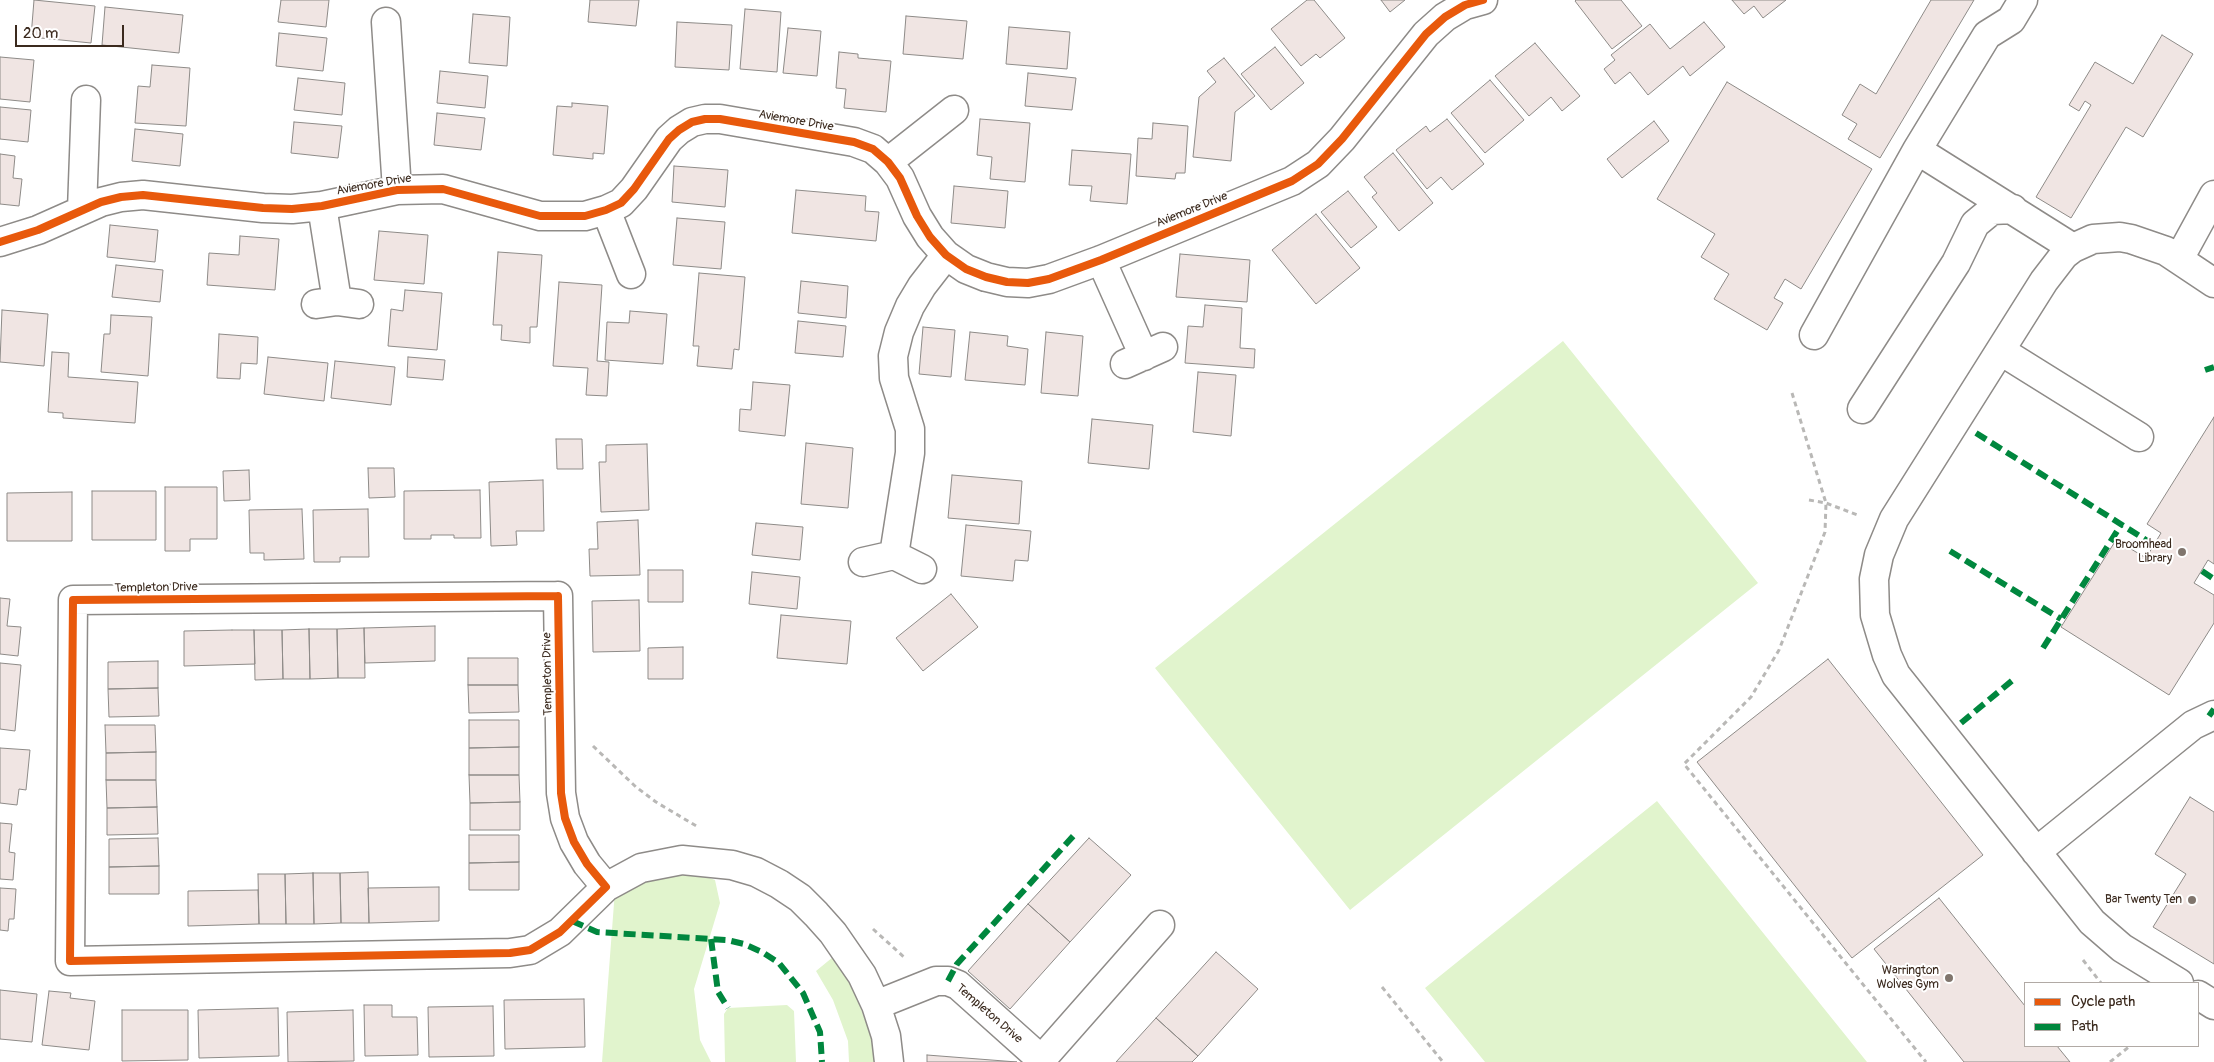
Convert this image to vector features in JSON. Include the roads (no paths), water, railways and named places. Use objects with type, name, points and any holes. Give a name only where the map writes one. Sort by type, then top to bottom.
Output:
[{"type":"street","name":"Aviemore Drive","points":[[0,242],[38,230],[82,210],[121,197],[143,195],[263,208],[292,209],[322,206],[397,190],[443,189],[540,216],[585,216],[621,203],[634,189],[669,139],[692,122],[705,119],[720,119],[854,142],[873,149],[888,162],[900,178],[917,216],[930,237],[946,255],[966,269],[986,277],[1007,282],[1028,283],[1049,279],[1100,260],[1292,181],[1318,164],[1342,139],[1426,34],[1445,17],[1465,5],[1483,0]]},
{"type":"street","points":[[1814,335],[1917,150],[1987,35],[2011,20],[2023,0]]},
{"type":"street","name":"Aviemore Drive","points":[[386,22],[397,190]]},
{"type":"street","points":[[82,210],[86,100]]},
{"type":"street","points":[[888,162],[954,110]]},
{"type":"street","points":[[1917,150],[2073,248]]},
{"type":"street","points":[[2178,260],[2214,195]]},
{"type":"street","name":"Aviemore Drive","points":[[322,206],[338,303]]},
{"type":"street","points":[[1862,409],[1956,263],[1975,224],[1992,210],[2013,209]]},
{"type":"street","points":[[606,210],[631,274]]},
{"type":"street","points":[[2177,982],[2106,936],[2092,922],[1896,675],[1880,635],[1874,606],[1874,579],[1885,537],[1894,520],[2055,265],[2073,248],[2093,239],[2120,237],[2156,246],[2214,283]]},
{"type":"street","points":[[894,555],[910,453],[910,429],[894,378],[893,356],[899,332],[910,306],[922,286],[946,255]]},
{"type":"street","points":[[1100,260],[1144,356]]},
{"type":"street","points":[[2001,351],[2139,437]]},
{"type":"street","points":[[863,562],[894,555],[922,569]]},
{"type":"street","name":"Templeton Drive","points":[[606,887],[574,842],[565,818],[562,794],[558,596],[73,600],[70,961],[510,953],[530,950],[560,932],[606,887],[641,868],[682,860],[732,865],[756,872],[780,884],[800,898],[816,914],[862,975],[876,1005],[886,1036],[889,1062]]},
{"type":"street","points":[[2036,852],[2193,725],[2214,715]]},
{"type":"street","name":"Templeton Drive","points":[[876,1005],[936,981],[948,981],[958,985],[1043,1061],[1160,925]]},
{"type":"street","points":[[2199,996],[2214,1005]]},
{"type":"place","name":"Broomhead Library","points":[[2182,552]]},
{"type":"place","name":"Bar Twenty Ten","points":[[2192,900]]},
{"type":"place","name":"Warrington Wolves Gym","points":[[1949,978]]}]
